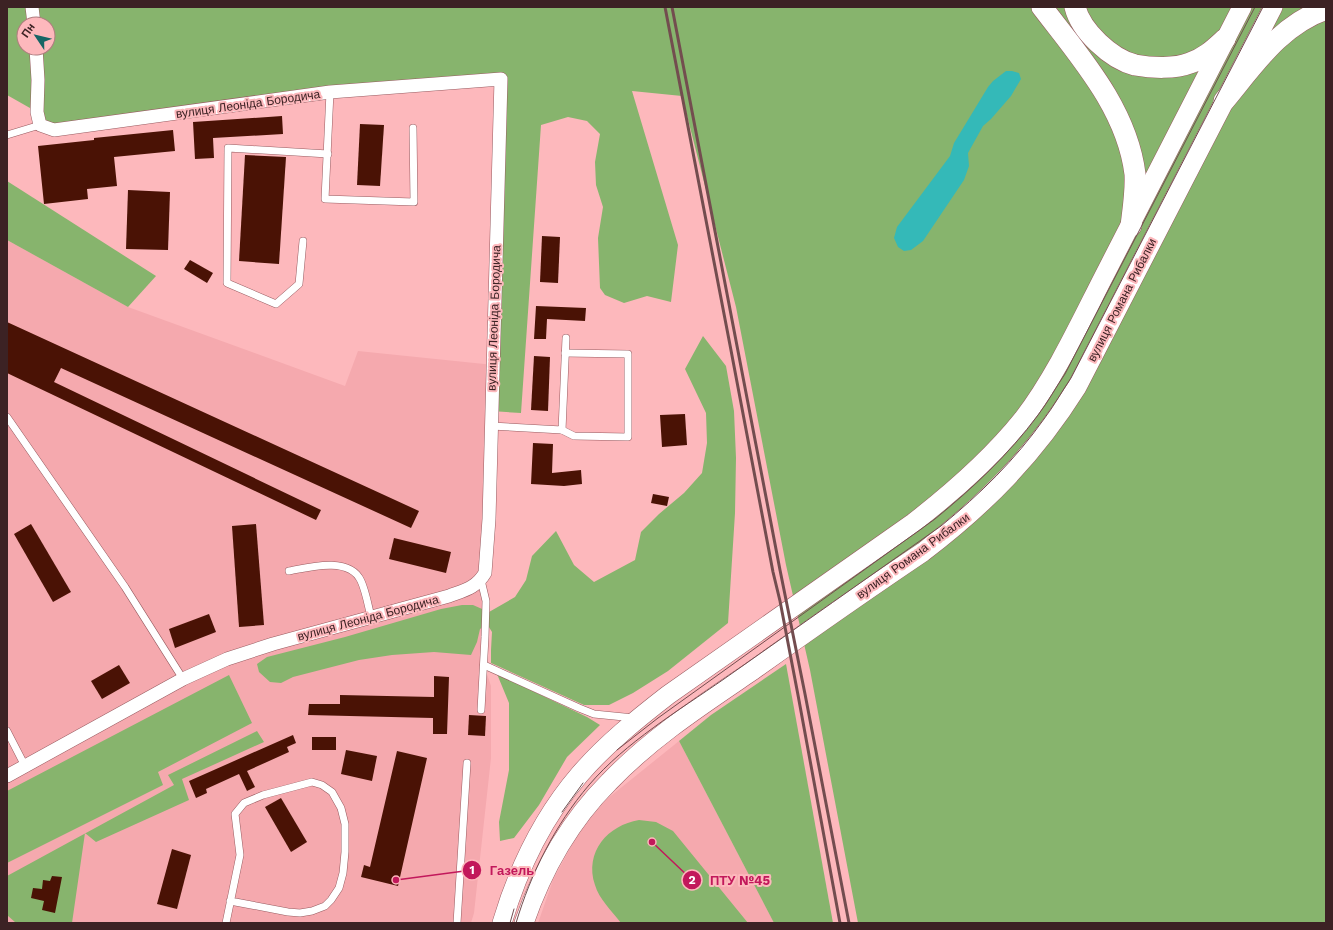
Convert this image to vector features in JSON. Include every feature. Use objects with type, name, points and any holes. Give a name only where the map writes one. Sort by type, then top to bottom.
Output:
[{"type":"main road","points":[[1042,7],[1088,69],[1116,112],[1131,155],[1135,174],[1135,195],[1131,226]]},
{"type":"main road","points":[[1075,7],[1077,15],[1092,37],[1111,53],[1134,64],[1160,68],[1190,64],[1208,55],[1225,39]]},
{"type":"main road","points":[[502,923],[515,884],[528,854],[543,826],[560,799],[580,774],[602,751],[638,718],[699,672],[941,502],[985,462],[1024,418],[1066,350],[1131,226],[1242,7]]},
{"type":"main road","name":"вулиця Романа Рибалки","points":[[524,923],[542,877],[574,824],[593,799],[626,766],[675,724],[953,529],[998,488],[1019,465],[1060,414],[1077,387],[1273,7]]},
{"type":"main road","points":[[1224,101],[1254,64],[1281,36],[1312,14],[1326,9]]},
{"type":"street","points":[[36,56],[38,80],[37,112],[40,126]]},
{"type":"street","name":"вулиця Леоніда Бородича","points":[[7,776],[184,679],[227,659],[273,644],[449,596],[474,587],[485,573],[487,561],[494,365],[501,79],[330,92],[54,130],[40,126]]},
{"type":"lane","points":[[330,92],[325,199],[414,202],[414,128]]},
{"type":"lane","points":[[7,135],[40,126]]},
{"type":"lane","points":[[303,241],[299,284],[276,304],[227,283],[228,148],[328,154]]},
{"type":"lane","points":[[562,430],[566,338]]},
{"type":"lane","points":[[491,426],[562,430],[574,436],[628,436],[628,354],[565,353]]},
{"type":"lane","points":[[7,417],[125,587],[184,679]]},
{"type":"lane","points":[[289,571],[314,566],[333,565],[345,567],[356,574],[361,580],[371,617]]},
{"type":"lane","points":[[481,580],[486,601],[481,710]]},
{"type":"lane","points":[[484,665],[594,714],[638,718]]},
{"type":"lane","points":[[7,731],[25,766]]},
{"type":"lane","points":[[457,923],[466,763]]},
{"type":"lane","points":[[226,923],[230,901],[240,855],[235,814],[244,803],[263,795],[312,782],[322,785],[332,792],[341,808],[345,824],[345,852],[343,872],[339,888],[331,900],[325,906],[312,911],[300,913],[230,901]]},
{"type":"shaded area","points":[[7,240],[128,307],[345,386],[358,351],[494,365],[481,580],[486,601],[484,665],[491,686],[491,758],[474,913],[471,923],[7,923]]},
{"type":"shaded area","points":[[679,741],[774,923],[538,923],[553,880],[580,830],[607,799]]},
{"type":"green space","points":[[7,7],[1326,7],[1326,923],[858,923],[810,670],[786,565],[736,307],[682,96],[632,91],[678,245],[671,302],[647,296],[624,303],[605,295],[600,288],[598,238],[603,207],[596,185],[595,162],[600,134],[587,121],[568,117],[541,125],[521,413],[491,411],[501,79],[489,79],[54,130],[37,112],[7,95]]},
{"type":"green space","points":[[7,181],[156,276],[128,307],[7,240]]},
{"type":"green space","points":[[703,336],[726,366],[734,411],[736,458],[735,513],[728,623],[668,671],[633,693],[609,705],[584,705],[491,663],[492,632],[487,624],[480,629],[477,642],[471,655],[434,652],[392,655],[359,660],[293,677],[281,683],[270,682],[259,672],[257,664],[267,657],[345,637],[441,609],[462,605],[473,605],[489,612],[515,597],[526,580],[532,556],[556,531],[574,565],[594,582],[635,560],[641,532],[659,514],[684,493],[702,473],[707,443],[706,413],[685,369]]},
{"type":"green space","points":[[786,664],[833,923],[774,923],[679,741],[711,715]]},
{"type":"green space","points":[[497,674],[587,717],[600,725],[567,757],[539,805],[514,838],[500,841],[499,822],[509,770],[509,703]]},
{"type":"green space","points":[[229,675],[252,723],[158,772],[163,785],[7,863],[7,791]]},
{"type":"green space","points":[[257,731],[264,742],[182,779],[189,800],[96,842],[85,833],[174,785],[168,775]]},
{"type":"green space","points":[[639,820],[656,822],[673,831],[748,923],[621,923],[597,890],[592,873],[593,862],[596,851],[601,842],[609,834],[628,823]]},
{"type":"green space","points":[[85,834],[72,923],[16,923],[7,915],[7,876]]},
{"type":"water","points":[[1006,71],[1019,73],[1021,79],[1011,96],[983,126],[968,153],[969,166],[964,180],[923,241],[911,250],[904,251],[898,247],[894,238],[897,227],[950,156],[954,143],[988,87]]},
{"type":"building","points":[[282,116],[283,134],[213,138],[214,158],[195,159],[193,122]]},
{"type":"building","points":[[360,124],[384,125],[380,186],[357,185]]},
{"type":"building","points":[[173,130],[175,151],[114,157],[117,186],[87,189],[88,199],[44,204],[38,146],[94,140],[94,138]]},
{"type":"building","points":[[245,155],[286,157],[279,264],[239,261]]},
{"type":"building","points":[[128,190],[170,192],[168,250],[126,249]]},
{"type":"building","points":[[542,236],[560,237],[558,283],[540,282]]},
{"type":"building","points":[[190,260],[213,273],[207,283],[184,269]]},
{"type":"building","points":[[536,306],[586,308],[585,321],[547,319],[546,339],[534,339]]},
{"type":"building","points":[[7,322],[419,511],[411,528],[61,368],[54,382],[321,510],[316,520],[7,373]]},
{"type":"building","points":[[534,356],[550,357],[548,411],[531,410]]},
{"type":"building","points":[[685,414],[687,445],[662,447],[660,415]]},
{"type":"building","points":[[533,443],[553,444],[552,473],[581,470],[582,484],[564,486],[531,484]]},
{"type":"building","points":[[653,494],[669,497],[667,506],[651,503]]},
{"type":"building","points":[[31,524],[71,592],[53,602],[14,534]]},
{"type":"building","points":[[256,524],[264,625],[239,627],[232,526]]},
{"type":"building","points":[[394,538],[451,552],[446,573],[389,559]]},
{"type":"building","points":[[209,614],[216,632],[175,648],[169,629]]},
{"type":"building","points":[[119,665],[130,683],[102,699],[91,681]]},
{"type":"building","points":[[434,676],[449,677],[447,734],[433,734],[433,718],[308,715],[309,704],[340,704],[340,695],[434,697]]},
{"type":"building","points":[[469,715],[486,716],[485,736],[468,735]]},
{"type":"building","points":[[293,735],[296,743],[287,747],[289,752],[247,771],[255,787],[247,791],[239,774],[206,789],[207,793],[196,798],[189,781]]},
{"type":"building","points":[[312,737],[336,737],[336,750],[312,750]]},
{"type":"building","points":[[346,750],[377,756],[372,781],[341,774]]},
{"type":"building","points":[[397,751],[427,758],[398,886],[361,877],[364,865],[370,867]]},
{"type":"building","points":[[281,798],[307,842],[291,852],[265,807]]},
{"type":"building","points":[[172,849],[191,855],[177,909],[157,904]]},
{"type":"building","points":[[52,876],[62,877],[55,913],[42,910],[44,901],[31,898],[33,888],[42,889],[43,880],[50,881]]},
{"type":"tram line","points":[[617,750],[658,718],[935,519],[977,483],[1003,457],[1042,410],[1065,374],[1255,7]]},
{"type":"tram line","points":[[516,923],[529,886],[545,850],[565,816],[589,785],[604,769],[636,741],[671,715],[941,526],[983,489],[1021,449],[1048,414],[1071,378],[1263,7]]},
{"type":"tram line","points":[[562,812],[583,783]]},
{"type":"tram line","points":[[510,923],[514,909]]},
{"type":"railway","points":[[665,7],[773,572],[798,695],[840,923]]},
{"type":"railway","points":[[672,7],[849,923]]},
{"type":"place","name":"ПТУ №45","points":[[652,842]]},
{"type":"place","name":"Газель","points":[[396,880]]}]
